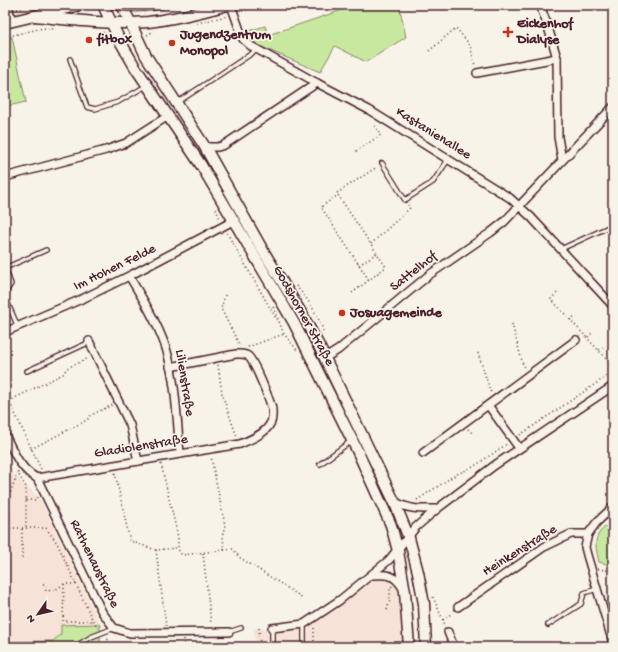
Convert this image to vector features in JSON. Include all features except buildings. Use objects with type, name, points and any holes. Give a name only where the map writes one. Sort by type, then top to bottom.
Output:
[{"type":"main road","points":[[9,22],[80,5]]},
{"type":"main road","name":"Godshorner Straße","points":[[103,5],[120,40],[147,85],[201,165],[294,323],[352,440],[391,525],[398,551],[405,592],[409,647]]},
{"type":"main road","name":"Godshorner Straße","points":[[122,5],[146,56],[204,147],[262,249],[303,316],[325,358],[394,501],[409,538],[418,572],[424,604],[426,647]]},
{"type":"main road","points":[[35,16],[111,23],[130,23],[196,14],[230,5]]},
{"type":"street","points":[[8,5],[9,22]]},
{"type":"street","name":"Kastanienallee","points":[[230,5],[243,39],[257,50],[369,110],[510,198],[520,206],[613,306]]},
{"type":"street","points":[[540,5],[557,58],[558,137],[562,160]]},
{"type":"street","points":[[477,74],[557,58]]},
{"type":"street","points":[[204,147],[218,147],[224,145],[317,83]]},
{"type":"street","name":"Sattelhof","points":[[325,358],[338,350],[429,275],[504,222],[613,107]]},
{"type":"street","points":[[5,177],[106,150],[126,143],[168,116]]},
{"type":"street","name":"Im Hohen Felde","points":[[5,332],[129,276],[233,221]]},
{"type":"street","name":"Lilienstraße","points":[[129,276],[158,328],[166,349],[170,367],[180,454]]},
{"type":"street","points":[[423,453],[576,340]]},
{"type":"street","points":[[90,342],[130,425],[138,461]]},
{"type":"street","points":[[170,367],[243,354]]},
{"type":"street","name":"Gladiolenstraße","points":[[37,478],[240,444],[249,440],[270,424],[272,408],[253,362],[248,356],[243,354]]},
{"type":"street","points":[[272,628],[304,624],[340,600],[372,575],[398,551],[416,527],[437,509],[519,448],[613,386]]},
{"type":"street","points":[[488,405],[519,448]]},
{"type":"street","name":"Rathenaustraße","points":[[5,435],[24,469],[37,478],[102,612],[114,628],[130,633],[229,632]]},
{"type":"street","points":[[394,501],[402,506],[412,509],[437,509]]},
{"type":"street","points":[[613,507],[597,522],[588,534],[585,547],[613,643]]},
{"type":"street","name":"Heinkenstraße","points":[[458,607],[544,547],[571,534],[588,534]]},
{"type":"street","points":[[372,575],[394,577],[398,580],[405,592]]},
{"type":"street","points":[[448,632],[454,647]]},
{"type":"lane","points":[[176,104],[257,50]]},
{"type":"lane","points":[[70,59],[87,106],[95,109],[118,102],[147,85]]},
{"type":"lane","points":[[382,164],[405,200],[433,182],[448,159]]},
{"type":"lane","points":[[560,249],[613,225]]},
{"type":"lane","points":[[5,294],[11,284],[5,268],[46,250]]},
{"type":"lane","points":[[5,297],[18,327]]},
{"type":"lane","points":[[27,371],[90,342]]},
{"type":"lane","points":[[320,464],[352,440]]},
{"type":"lane","points":[[548,625],[581,604],[584,593],[597,589]]},
{"type":"lane","points":[[304,624],[304,647]]},
{"type":"lane","points":[[74,647],[114,628]]},
{"type":"lane","points":[[229,632],[240,628]]},
{"type":"lane","points":[[272,628],[272,647]]},
{"type":"path","points":[[23,7],[37,5]]},
{"type":"path","points":[[5,36],[43,28],[59,29]]},
{"type":"path","points":[[429,51],[456,28],[470,45],[477,74]]},
{"type":"path","points":[[102,31],[109,41]]},
{"type":"path","points":[[356,151],[381,135],[374,125]]},
{"type":"path","points":[[337,193],[382,164]]},
{"type":"path","points":[[352,293],[369,280],[386,267],[338,195],[321,207],[369,280]]},
{"type":"path","points":[[371,244],[410,208],[405,200]]},
{"type":"path","points":[[224,226],[227,234],[280,324]]},
{"type":"path","points":[[359,265],[377,253]]},
{"type":"path","points":[[557,294],[551,299],[613,366]]},
{"type":"path","points":[[225,295],[221,309],[243,354]]},
{"type":"path","points":[[570,320],[576,315]]},
{"type":"path","points":[[512,324],[523,365],[531,373]]},
{"type":"path","points":[[588,338],[593,332]]},
{"type":"path","points":[[249,347],[284,334]]},
{"type":"path","points":[[599,350],[605,346]]},
{"type":"path","points":[[478,352],[490,392],[496,399]]},
{"type":"path","points":[[9,402],[63,374],[67,368],[96,354]]},
{"type":"path","points":[[217,358],[222,394],[240,444]]},
{"type":"path","points":[[5,392],[45,476]]},
{"type":"path","points":[[31,449],[88,420],[91,415],[119,402]]},
{"type":"path","points":[[210,449],[225,525],[223,534],[224,550]]},
{"type":"path","points":[[160,458],[178,537],[178,548],[182,555],[233,549],[239,557],[303,598]]},
{"type":"path","points":[[113,465],[130,540],[156,550],[178,548]]},
{"type":"path","points":[[10,528],[9,496],[17,472],[24,469]]},
{"type":"path","points":[[17,472],[26,487],[26,528]]},
{"type":"path","points":[[26,500],[35,500],[44,491]]},
{"type":"path","points":[[6,528],[46,528],[57,543],[93,620],[103,633]]},
{"type":"path","points":[[22,529],[22,561]]},
{"type":"path","points":[[156,550],[166,632]]},
{"type":"path","points":[[203,553],[212,632]]},
{"type":"path","points":[[590,568],[613,571]]},
{"type":"path","points":[[387,610],[390,600],[390,589],[394,582]]},
{"type":"path","points":[[43,584],[45,584],[46,591],[55,590],[64,584],[76,584]]},
{"type":"path","points":[[64,584],[63,621],[93,620]]},
{"type":"path","points":[[613,585],[610,589],[613,600]]},
{"type":"path","points":[[432,594],[448,632]]},
{"type":"path","points":[[443,620],[458,607]]},
{"type":"path","points":[[314,618],[314,647]]},
{"type":"path","points":[[104,647],[114,628]]},
{"type":"path","points":[[260,628],[260,647]]},
{"type":"shaded area","points":[[5,5],[80,5],[5,23]]},
{"type":"shaded area","points":[[5,457],[16,478],[30,489],[41,501],[100,624],[61,625],[61,634],[53,642],[5,642]]},
{"type":"shaded area","points":[[372,575],[398,580],[409,647],[255,647],[254,628],[272,628],[304,624]]},
{"type":"green space","points":[[357,5],[399,5],[406,37],[366,62],[335,46],[320,72],[250,42],[245,32],[265,26],[268,35]]},
{"type":"green space","points":[[12,37],[26,102],[8,106],[5,91],[5,39]]},
{"type":"green space","points":[[613,521],[613,566],[599,562],[596,543],[598,534]]},
{"type":"green space","points":[[100,624],[100,647],[5,647],[5,642],[53,641],[61,634],[61,625]]},
{"type":"tram line","points":[[102,5],[111,9],[131,12],[150,11],[180,5]]},
{"type":"place","name":"Eickenhof Dialyse","points":[[508,32]]},
{"type":"place","name":"fitbox","points":[[89,40]]},
{"type":"place","name":"Jugendzentrum Monopol","points":[[172,43]]},
{"type":"place","name":"Josuagemeinde","points":[[342,313]]}]
